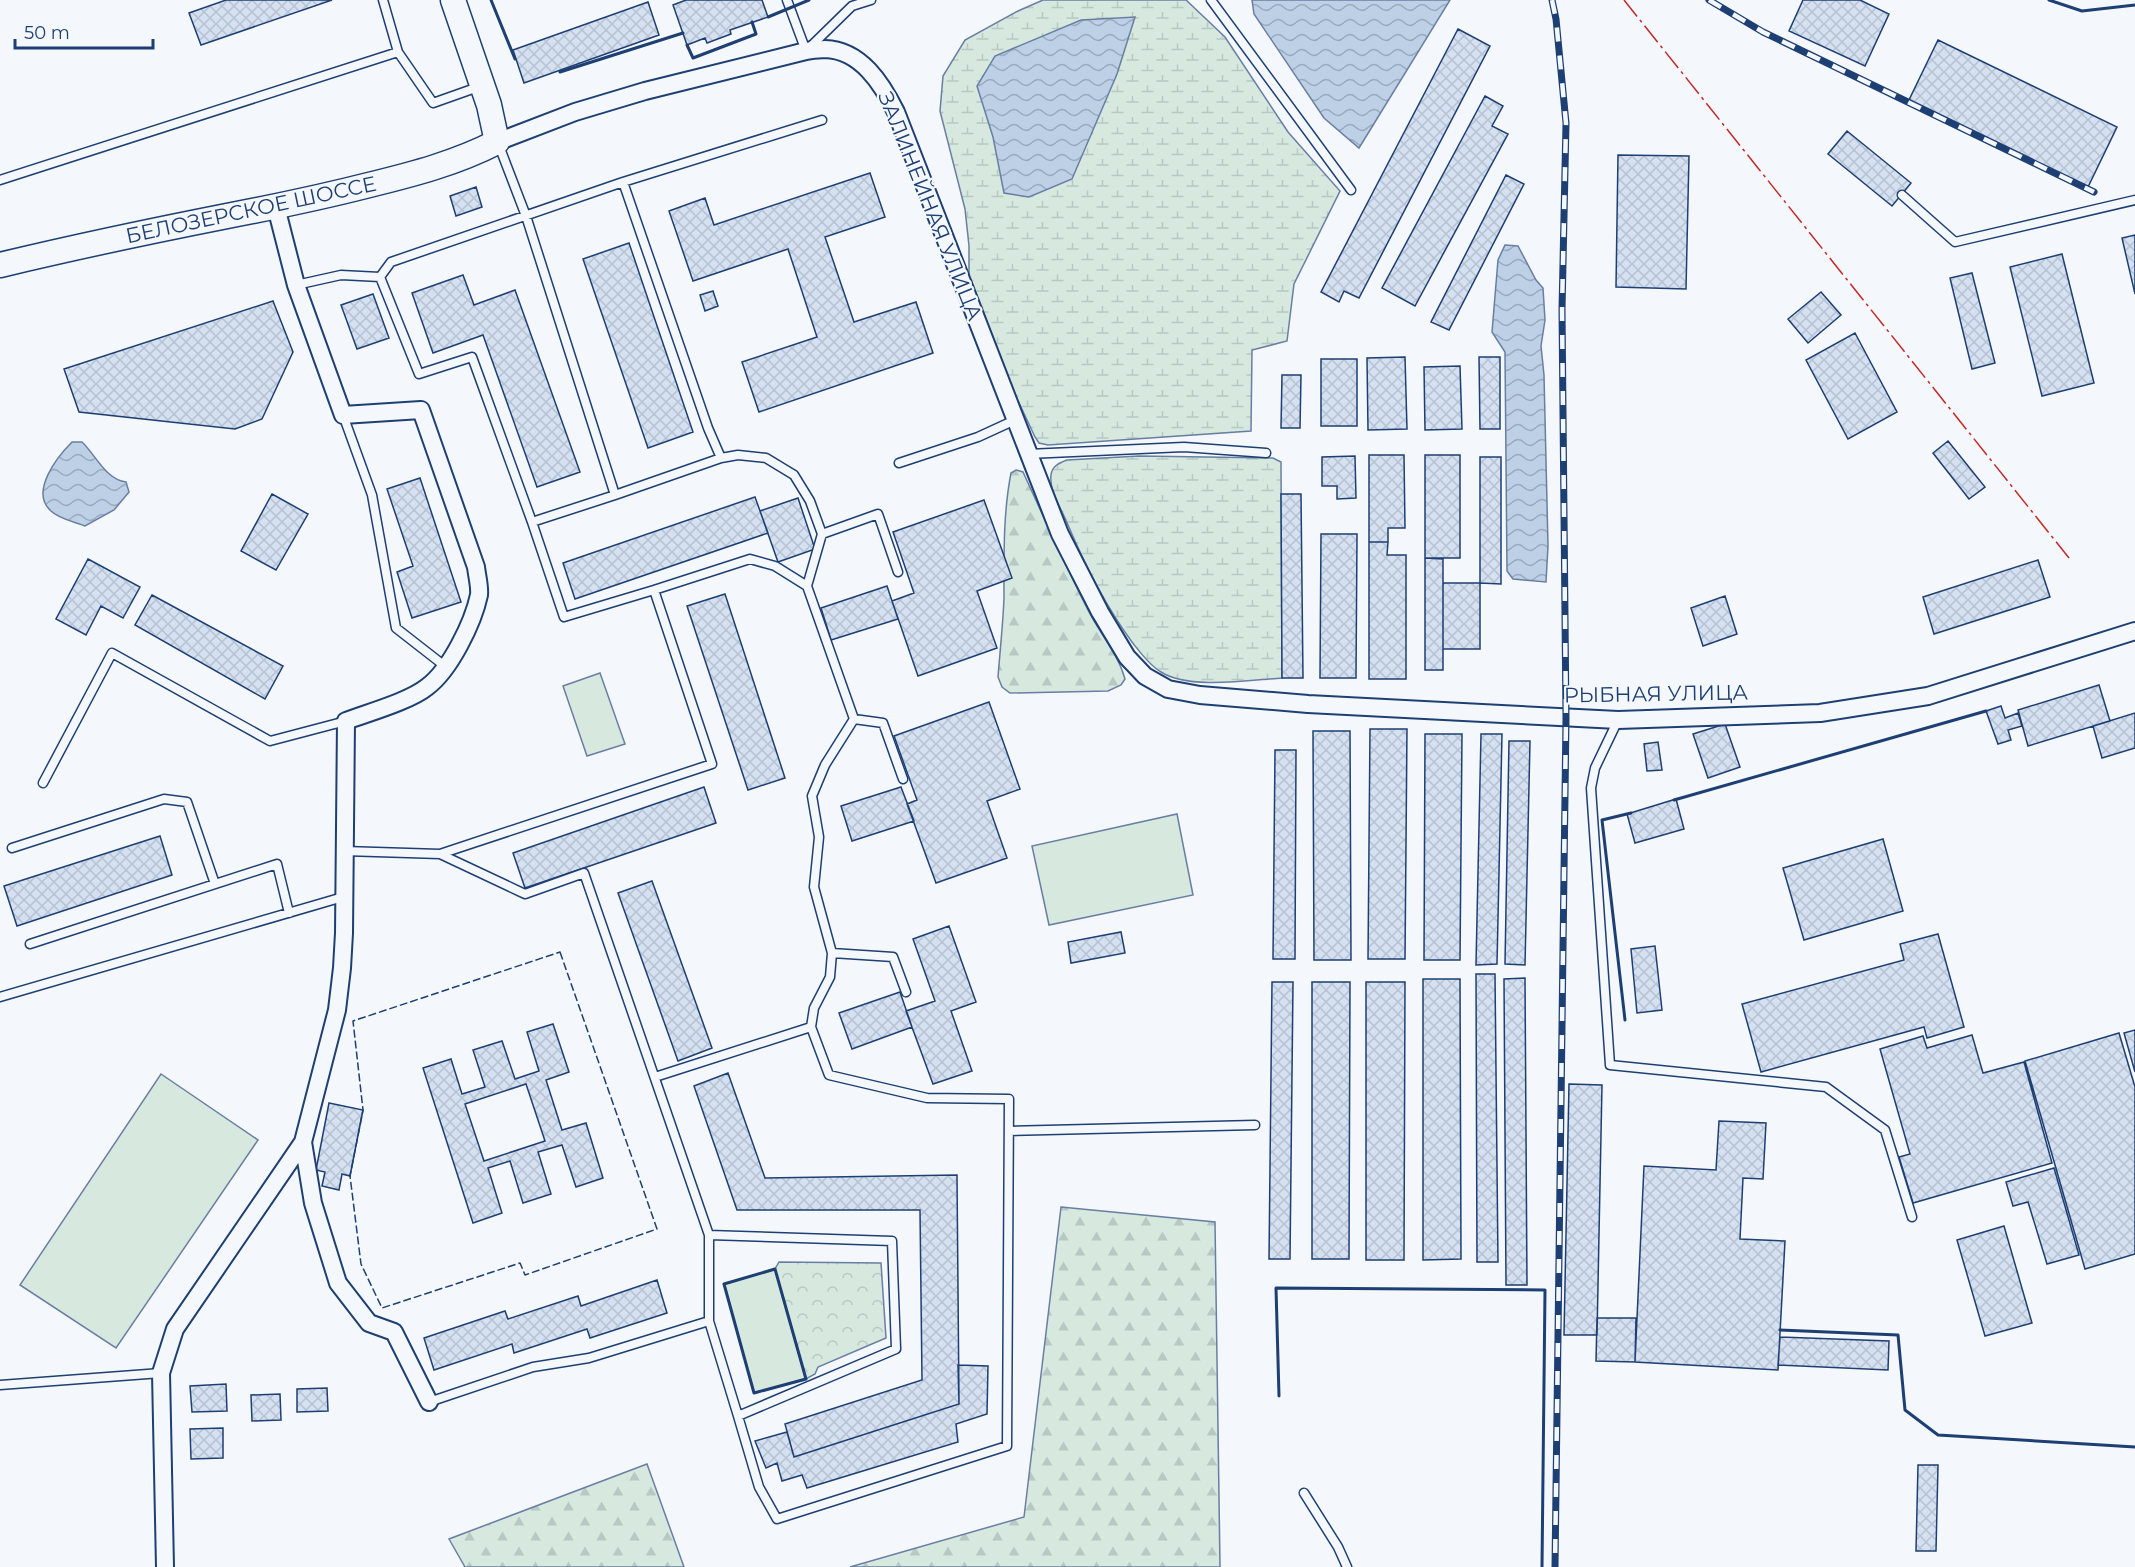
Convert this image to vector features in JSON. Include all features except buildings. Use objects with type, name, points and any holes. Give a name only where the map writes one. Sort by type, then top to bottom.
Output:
[{"type":"main road","points":[[453,0],[483,85],[497,142]]},
{"type":"main road","name":"БЕЛОЗЕРСКОЕ ШОССЕ","points":[[0,265],[153,230],[276,207],[443,166],[497,142]]},
{"type":"street","name":"ЗАЛИНЕЙНАЯ УЛИЦА","points":[[497,142],[575,112],[645,91],[807,51],[825,49],[840,52],[866,67],[877,80],[896,112],[1060,534],[1114,636],[1136,668],[1168,689]]},
{"type":"street","points":[[165,1567],[161,1373],[175,1329],[303,1142],[337,1010],[342,968],[345,721],[427,688],[446,667],[469,625],[479,593],[476,567],[421,410],[343,415],[296,285],[276,207]]},
{"type":"street","name":"РЫБНАЯ УЛИЦА","points":[[1168,689],[1200,695],[1308,704],[1618,720],[1820,713],[1928,696],[2135,631]]},
{"type":"street","points":[[303,1142],[313,1203],[338,1282],[369,1323],[394,1332],[429,1402]]},
{"type":"lane","points":[[384,0],[398,52],[433,103],[483,85]]},
{"type":"lane","points":[[787,0],[807,51],[852,6],[871,0]]},
{"type":"lane","points":[[1211,0],[1351,190]]},
{"type":"lane","points":[[0,180],[398,52]]},
{"type":"lane","points":[[380,277],[391,262],[623,182],[822,120]]},
{"type":"lane","points":[[497,142],[526,216],[615,495]]},
{"type":"lane","points":[[623,182],[708,428],[721,458]]},
{"type":"lane","points":[[1902,195],[1955,242],[2135,200]]},
{"type":"lane","points":[[296,285],[340,275],[380,277]]},
{"type":"lane","points":[[380,277],[419,374],[472,357],[564,617],[750,560],[775,566],[807,586]]},
{"type":"lane","points":[[343,415],[372,495],[396,628],[446,667]]},
{"type":"lane","points":[[899,463],[978,437],[1015,420]]},
{"type":"lane","points":[[1028,454],[1184,447],[1266,453]]},
{"type":"lane","points":[[532,522],[721,458],[738,455],[766,458],[794,476],[810,501],[822,534],[807,586],[854,719]]},
{"type":"lane","points":[[822,534],[878,514],[898,572]]},
{"type":"lane","points":[[344,851],[440,854],[712,764],[654,590]]},
{"type":"lane","points":[[43,783],[111,653],[270,741],[345,721]]},
{"type":"lane","points":[[440,854],[525,894],[584,873],[709,1235],[709,1321],[759,1487],[777,1519],[1007,1446],[1009,1099],[927,1098],[829,1075],[811,1027],[814,1008],[830,977],[832,953],[814,887],[819,837],[812,796],[825,765],[854,719]]},
{"type":"lane","points":[[854,719],[883,723],[903,779]]},
{"type":"lane","points":[[1618,720],[1595,768],[1591,788],[1610,1065],[1826,1087],[1884,1130],[1912,1217]]},
{"type":"lane","points":[[12,848],[164,799],[187,802],[215,884]]},
{"type":"lane","points":[[30,945],[277,864],[289,912]]},
{"type":"lane","points":[[0,997],[343,897]]},
{"type":"lane","points":[[832,953],[893,957],[906,992]]},
{"type":"lane","points":[[654,1077],[811,1027]]},
{"type":"lane","points":[[1009,1131],[1255,1125]]},
{"type":"lane","points":[[709,1235],[892,1241],[896,1349],[738,1416]]},
{"type":"lane","points":[[429,1402],[533,1367],[589,1358],[709,1321]]},
{"type":"lane","points":[[0,1385],[161,1373]]},
{"type":"lane","points":[[1304,1492],[1338,1547],[1347,1567]]},
{"type":"green space","points":[[1043,0],[1186,0],[1225,37],[1288,132],[1340,191],[1294,284],[1287,341],[1252,350],[1251,431],[1048,445],[1039,443],[1035,437],[996,354],[969,280],[969,246],[965,209],[940,111],[943,76],[965,40]]},
{"type":"green space","points":[[1139,456],[1273,458],[1281,462],[1282,678],[1203,682],[1173,678],[1149,662],[1122,628],[1079,550],[1055,497],[1051,475],[1054,467],[1067,460]]},
{"type":"green space","points":[[1016,470],[1023,472],[1081,596],[1122,670],[1125,679],[1121,685],[1108,691],[1010,693],[1002,687],[998,677],[1004,598],[1005,519],[1011,473]]},
{"type":"green space","points":[[600,673],[625,744],[587,756],[563,686]]},
{"type":"green space","points":[[1177,814],[1193,895],[1049,925],[1032,846]]},
{"type":"green space","points":[[161,1074],[258,1140],[116,1348],[20,1285]]},
{"type":"green space","points":[[1061,1207],[1215,1222],[1220,1567],[850,1567],[1024,1517]]},
{"type":"green space","points":[[779,1262],[881,1263],[886,1338],[818,1367],[815,1374],[806,1379],[775,1269]]},
{"type":"green space","points":[[775,1269],[806,1379],[754,1393],[724,1284]]},
{"type":"green space","points":[[647,1464],[684,1567],[465,1567],[449,1539]]},
{"type":"water","points":[[1252,0],[1450,0],[1359,148],[1324,118],[1254,14]]},
{"type":"water","points":[[1135,17],[1117,74],[1072,179],[1029,197],[1004,193],[993,137],[977,86],[995,56],[1081,20]]},
{"type":"water","points":[[1505,245],[1518,246],[1536,280],[1543,288],[1545,320],[1541,346],[1544,375],[1548,546],[1546,582],[1513,579],[1507,571],[1505,352],[1492,332],[1498,260]]},
{"type":"water","points":[[72,442],[82,442],[107,472],[126,482],[129,492],[114,510],[85,526],[54,514],[45,503],[43,494],[44,485],[53,465]]},
{"type":"railway","points":[[1552,0],[1556,19],[1566,123],[1562,310],[1566,718],[1555,1567]]},
{"type":"railway","points":[[1709,0],[1763,32],[2094,192]]},
{"type":"fence","points":[[560,952],[657,1229],[525,1275],[520,1263],[382,1308],[361,1264],[350,1176],[363,1110],[353,1021],[560,952]]},
{"type":"wall","points":[[491,0],[515,59]]},
{"type":"wall","points":[[768,17],[809,0]]},
{"type":"wall","points":[[2049,0],[2082,11],[2135,5]]},
{"type":"wall","points":[[687,45],[693,58],[756,34],[752,22]]},
{"type":"wall","points":[[560,72],[683,33]]},
{"type":"wall","points":[[1674,800],[1986,711]]},
{"type":"wall","points":[[1625,1020],[1602,820],[1631,813]]},
{"type":"wall","points":[[775,1269],[806,1379],[754,1393],[724,1284],[775,1269]]},
{"type":"wall","points":[[1279,1396],[1276,1288],[1545,1290],[1542,1567]]},
{"type":"wall","points":[[1780,1330],[1898,1335],[1905,1410],[1938,1435],[2135,1447]]},
{"type":"power","points":[[1624,0],[2069,558]]}]
